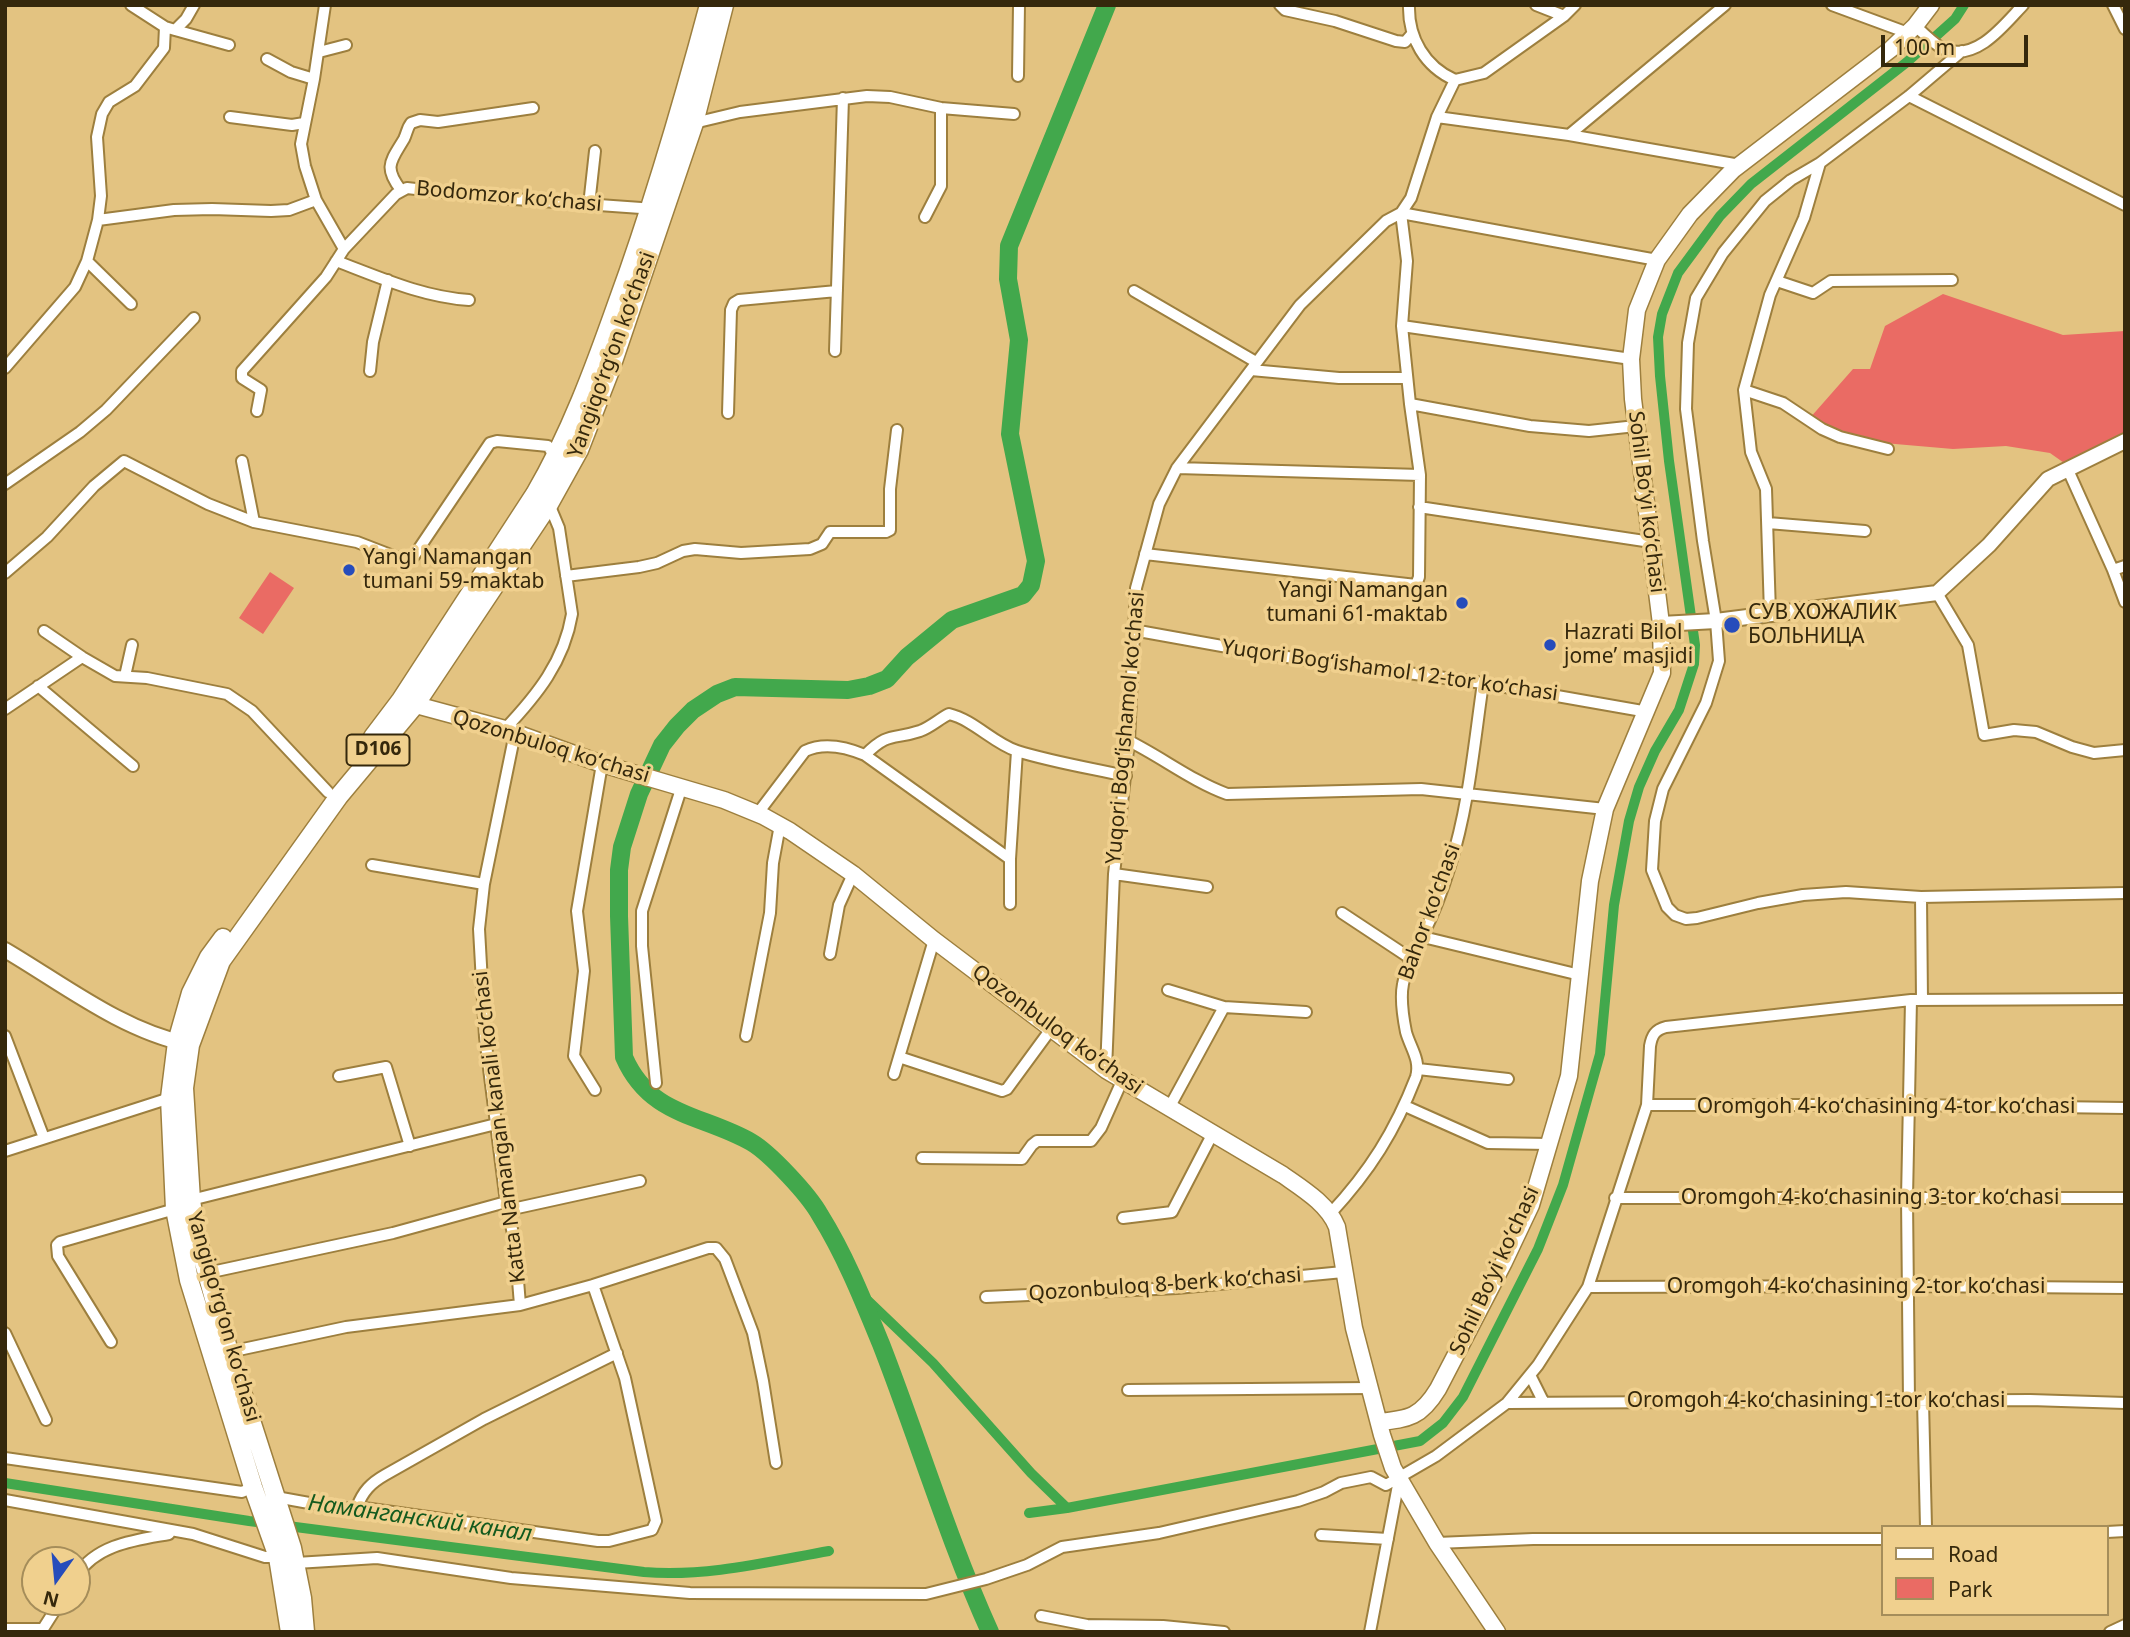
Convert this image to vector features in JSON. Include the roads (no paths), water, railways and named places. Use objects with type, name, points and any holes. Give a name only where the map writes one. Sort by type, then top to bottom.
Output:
[{"type":"main road","name":"Yangiqoʻrgʻon koʻchasi","points":[[285,1554],[253,1488],[190,1280],[170,1098],[183,1044],[191,993],[209,957],[328,792],[408,703],[555,458],[594,370],[649,213],[677,124],[709,5]]},
{"type":"main road","name":"Yangiqoʻrgʻon koʻchasi","points":[[278,1502],[183,1204],[183,1044],[221,961],[549,504],[579,450],[610,373],[694,123],[724,5]]},
{"type":"main road","name":"Sohil Boʻyi koʻchasi","points":[[1380,1429],[1416,1415],[1426,1407],[1438,1389],[1531,1205],[1569,1076],[1590,881],[1605,809],[1648,712],[1662,673],[1666,624],[1651,542],[1636,426],[1631,359],[1637,310],[1657,260],[1690,214],[1740,165],[1891,49],[1931,5]]},
{"type":"main road","name":"Qozonbuloq koʻchasi","points":[[408,703],[510,731],[602,764],[682,786],[758,813],[780,825],[853,874],[934,940],[1106,1070],[1283,1175],[1311,1195],[1330,1214]]},
{"type":"main road","points":[[1330,1214],[1337,1227],[1354,1328],[1380,1429],[1396,1474],[1437,1543],[1497,1632]]},
{"type":"main road","name":"D106","points":[[278,1502],[285,1554],[290,1632]]},
{"type":"main road","name":"D106","points":[[285,1554],[302,1598],[305,1632]]},
{"type":"street","points":[[131,5],[170,29],[229,45]]},
{"type":"street","points":[[5,368],[75,287],[87,261],[98,220],[101,196],[97,137],[102,114],[109,103],[135,86],[164,48],[170,29],[186,19],[194,5]]},
{"type":"street","points":[[325,5],[301,144],[316,200],[344,249]]},
{"type":"street","points":[[1018,5],[1018,76]]},
{"type":"street","points":[[1280,5],[1285,10],[1335,21],[1396,41],[1405,42],[1412,34]]},
{"type":"street","points":[[1409,5],[1412,34],[1431,67],[1441,75],[1455,80],[1484,74],[1564,16],[1575,5]]},
{"type":"street","points":[[1536,5],[1564,16]]},
{"type":"street","points":[[1569,135],[1724,5]]},
{"type":"street","points":[[1832,5],[1912,29],[1944,50],[1962,51]]},
{"type":"street","points":[[2023,5],[1989,41],[1962,51],[1909,96],[1765,201],[1723,253],[1696,298],[1688,343],[1686,409],[1719,661],[1706,703],[1663,789],[1655,821],[1652,870],[1667,907],[1675,915],[1686,919],[1803,895],[1846,892],[1921,897],[2125,892]]},
{"type":"street","points":[[2113,5],[2125,29]]},
{"type":"street","points":[[319,52],[346,45]]},
{"type":"street","points":[[267,59],[291,72],[314,79]]},
{"type":"street","name":"Yuqori Bogʻishamol koʻchasi","points":[[1106,1070],[1114,874],[1129,741],[1136,588],[1159,504],[1177,468],[1300,305],[1386,221],[1401,213],[1411,198],[1437,117],[1455,80]]},
{"type":"street","points":[[1909,96],[2125,205]]},
{"type":"street","points":[[694,123],[740,112],[843,98],[890,97],[941,108],[1014,114]]},
{"type":"street","points":[[835,351],[843,98]]},
{"type":"street","points":[[401,190],[394,181],[390,167],[393,155],[411,123],[420,120],[438,122],[533,108]]},
{"type":"street","points":[[925,217],[941,186],[941,108]]},
{"type":"street","points":[[230,117],[292,125],[304,123]]},
{"type":"street","points":[[1437,117],[1569,135],[1740,165]]},
{"type":"street","points":[[589,205],[595,151]]},
{"type":"street","points":[[1770,612],[1766,489],[1751,452],[1744,390],[1770,295],[1804,218],[1820,163]]},
{"type":"street","name":"Bodomzor koʻchasi","points":[[257,411],[261,390],[242,378],[242,371],[326,277],[344,249],[401,190],[417,189],[486,197],[640,208],[649,213]]},
{"type":"street","points":[[98,220],[174,210],[280,211],[316,200]]},
{"type":"street","points":[[1145,554],[1416,585],[1419,577],[1420,475],[1406,378],[1402,326],[1407,261],[1401,213],[1657,260]]},
{"type":"street","points":[[87,261],[131,304]]},
{"type":"street","points":[[336,261],[430,294],[469,300]]},
{"type":"street","points":[[1777,281],[1813,293],[1831,281],[1952,280]]},
{"type":"street","points":[[370,371],[373,342],[388,281]]},
{"type":"street","points":[[729,413],[734,303],[739,300],[837,291]]},
{"type":"street","points":[[1135,291],[1253,366],[1339,378],[1406,378]]},
{"type":"street","points":[[5,484],[80,432],[106,410],[194,318]]},
{"type":"street","points":[[1402,326],[1631,359]]},
{"type":"street","points":[[1744,390],[1783,403],[1822,429],[1840,437],[1888,449]]},
{"type":"street","points":[[1410,404],[1530,426],[1589,431],[1636,426]]},
{"type":"street","points":[[566,576],[639,567],[695,549],[741,553],[810,549],[822,544],[831,532],[886,533],[890,530],[891,523],[890,489],[897,430]]},
{"type":"street","points":[[1666,624],[1713,621],[1937,593],[1989,545],[2048,479],[2125,440]]},
{"type":"street","points":[[5,573],[47,537],[94,486],[124,461],[208,504],[254,523],[358,542],[401,559],[409,558],[420,546],[490,443],[548,446],[555,458]]},
{"type":"street","points":[[242,461],[254,523]]},
{"type":"street","points":[[1177,468],[1420,475]]},
{"type":"street","points":[[2067,470],[2125,602]]},
{"type":"street","points":[[510,731],[556,665],[572,614],[559,528],[549,504]]},
{"type":"street","points":[[1419,506],[1651,542]]},
{"type":"street","points":[[1768,523],[1865,531]]},
{"type":"street","points":[[2113,570],[2125,566]]},
{"type":"street","points":[[1937,593],[1968,645],[1984,735],[2014,730],[2036,732],[2094,753],[2125,750]]},
{"type":"street","name":"Yuqori Bogʻishamol 12-tor koʻchasi","points":[[1133,630],[1272,655],[1483,683],[1648,712]]},
{"type":"street","points":[[44,631],[115,676],[227,694],[252,711],[270,728],[328,792]]},
{"type":"street","points":[[125,676],[132,645]]},
{"type":"street","points":[[5,709],[82,657]]},
{"type":"street","name":"Bahor koʻchasi","points":[[1419,1069],[1403,1013],[1403,985],[1410,958],[1423,937],[1451,862],[1468,793],[1483,683]]},
{"type":"street","points":[[38,686],[133,766]]},
{"type":"street","points":[[865,755],[877,743],[893,736],[918,732],[949,714],[1017,751],[1125,776]]},
{"type":"street","name":"Katta Namangan kanali koʻchasi","points":[[510,731],[479,929],[485,1037],[514,1242],[520,1306],[708,1248],[720,1250],[753,1333],[764,1381],[776,1462]]},
{"type":"street","points":[[1129,741],[1185,772],[1201,785],[1227,794],[1421,789],[1605,809]]},
{"type":"street","points":[[758,813],[805,751],[812,747],[827,746],[852,750],[865,755],[1010,859]]},
{"type":"street","points":[[1010,904],[1017,751]]},
{"type":"street","points":[[594,1090],[574,1056],[584,971],[577,911],[602,764]]},
{"type":"street","points":[[656,1083],[642,946],[642,911],[682,786]]},
{"type":"street","points":[[746,1036],[769,912],[773,863],[780,825]]},
{"type":"street","points":[[372,865],[484,884]]},
{"type":"street","points":[[830,954],[839,905],[853,874]]},
{"type":"street","points":[[1114,874],[1207,887]]},
{"type":"street","points":[[1909,1401],[1907,1198],[1921,897]]},
{"type":"street","points":[[1342,913],[1410,958]]},
{"type":"street","points":[[1423,937],[1580,975]]},
{"type":"street","points":[[894,1074],[934,940]]},
{"type":"street","points":[[5,950],[13,959],[105,1010],[148,1032],[183,1044]]},
{"type":"street","points":[[1168,990],[1224,1007],[1306,1012]]},
{"type":"street","points":[[5,1500],[215,1540],[265,1557],[285,1554],[377,1558],[511,1577],[690,1592],[926,1594],[986,1579],[1027,1565],[1062,1547],[1159,1533],[1298,1501],[1342,1483],[1371,1477],[1386,1485],[1396,1474],[1436,1456],[1507,1403],[1530,1375],[1588,1287],[1647,1105],[1651,1037],[1657,1030],[1916,1000],[2125,999]]},
{"type":"street","points":[[1168,1108],[1224,1007]]},
{"type":"street","points":[[899,1056],[1002,1091],[1007,1089],[1051,1029]]},
{"type":"street","points":[[5,1036],[44,1138]]},
{"type":"street","points":[[339,1076],[386,1067],[410,1146]]},
{"type":"street","points":[[1330,1214],[1356,1186],[1392,1132],[1419,1069],[1508,1079]]},
{"type":"street","points":[[922,1158],[1022,1159],[1037,1141],[1091,1142],[1101,1128],[1122,1081]]},
{"type":"street","points":[[5,1151],[170,1098]]},
{"type":"street","name":"Oromgoh 4-koʻchasining 4-tor koʻchasi","points":[[1647,1105],[2125,1108]]},
{"type":"street","points":[[1405,1106],[1488,1143],[1549,1144]]},
{"type":"street","points":[[111,1342],[58,1256],[57,1245],[60,1242],[183,1204],[496,1124]]},
{"type":"street","points":[[1123,1217],[1171,1212],[1213,1133]]},
{"type":"street","points":[[206,1273],[507,1206],[640,1181]]},
{"type":"street","name":"Oromgoh 4-koʻchasining 3-tor koʻchasi","points":[[1615,1198],[2125,1199]]},
{"type":"street","name":"Qozonbuloq 8-berk koʻchasi","points":[[986,1297],[1177,1288],[1343,1272]]},
{"type":"street","points":[[278,1502],[342,1509],[358,1507],[598,1541],[609,1541],[652,1530],[656,1521],[639,1436],[617,1353],[593,1285]]},
{"type":"street","name":"Oromgoh 4-koʻchasining 2-tor koʻchasi","points":[[1588,1287],[2125,1288]]},
{"type":"street","points":[[229,1352],[346,1327],[520,1306]]},
{"type":"street","points":[[5,1333],[46,1420]]},
{"type":"street","points":[[358,1507],[363,1492],[385,1475],[484,1419],[617,1353]]},
{"type":"street","points":[[1530,1375],[1544,1403]]},
{"type":"street","points":[[1128,1390],[1371,1388]]},
{"type":"street","name":"Oromgoh 4-koʻchasining 1-tor koʻchasi","points":[[1507,1403],[2030,1400],[2125,1403]]},
{"type":"street","points":[[1923,1401],[1926,1525]]},
{"type":"street","points":[[5,1458],[242,1492],[253,1488]]},
{"type":"street","points":[[1370,1632],[1388,1539],[1396,1474]]},
{"type":"street","points":[[91,1559],[110,1547],[176,1532]]},
{"type":"street","points":[[1321,1535],[1388,1539]]},
{"type":"street","points":[[1437,1543],[1533,1539],[1882,1539]]},
{"type":"street","points":[[1041,1616],[1087,1625],[1163,1626],[1224,1632]]},
{"type":"street","points":[[2110,1632],[2125,1625]]},
{"type":"street","points":[[5,1629],[41,1630]]},
{"type":"waterway","points":[[990,1632],[960,1561],[874,1327],[846,1262],[815,1207],[789,1175],[759,1147],[733,1133],[679,1112],[648,1092],[635,1077],[624,1057],[619,870],[622,847],[639,794],[662,745],[693,710],[717,694],[735,687],[848,690],[869,686],[887,679],[907,657],[952,620],[1023,595],[1031,585],[1036,561],[1010,434],[1019,340],[1008,279],[1009,246],[1107,5]]},
{"type":"waterway","points":[[1029,1513],[1420,1441],[1443,1423],[1463,1397],[1538,1249],[1563,1185],[1600,1054],[1614,905],[1629,821],[1639,787],[1655,751],[1679,710],[1694,664],[1695,645],[1660,376],[1658,337],[1662,314],[1678,273],[1720,216],[1751,184],[1907,62],[1955,19],[1964,5]]},
{"type":"waterway","points":[[860,1293],[933,1363],[1031,1473],[1067,1508]]},
{"type":"waterway","name":"Наманганский канал","points":[[5,1483],[249,1521],[644,1572],[714,1570],[829,1551]]},
{"type":"place","name":"Yangi Namangan tumani 59-maktab","points":[[349,570]]},
{"type":"place","name":"Yangi Namangan tumani 61-maktab","points":[[1462,603]]},
{"type":"place","name":"СУВ ХОЖАЛИК БОЛЬНИЦА","points":[[1732,625]]},
{"type":"place","name":"Hazrati Bilol jome’ masjidi","points":[[1550,645]]}]
